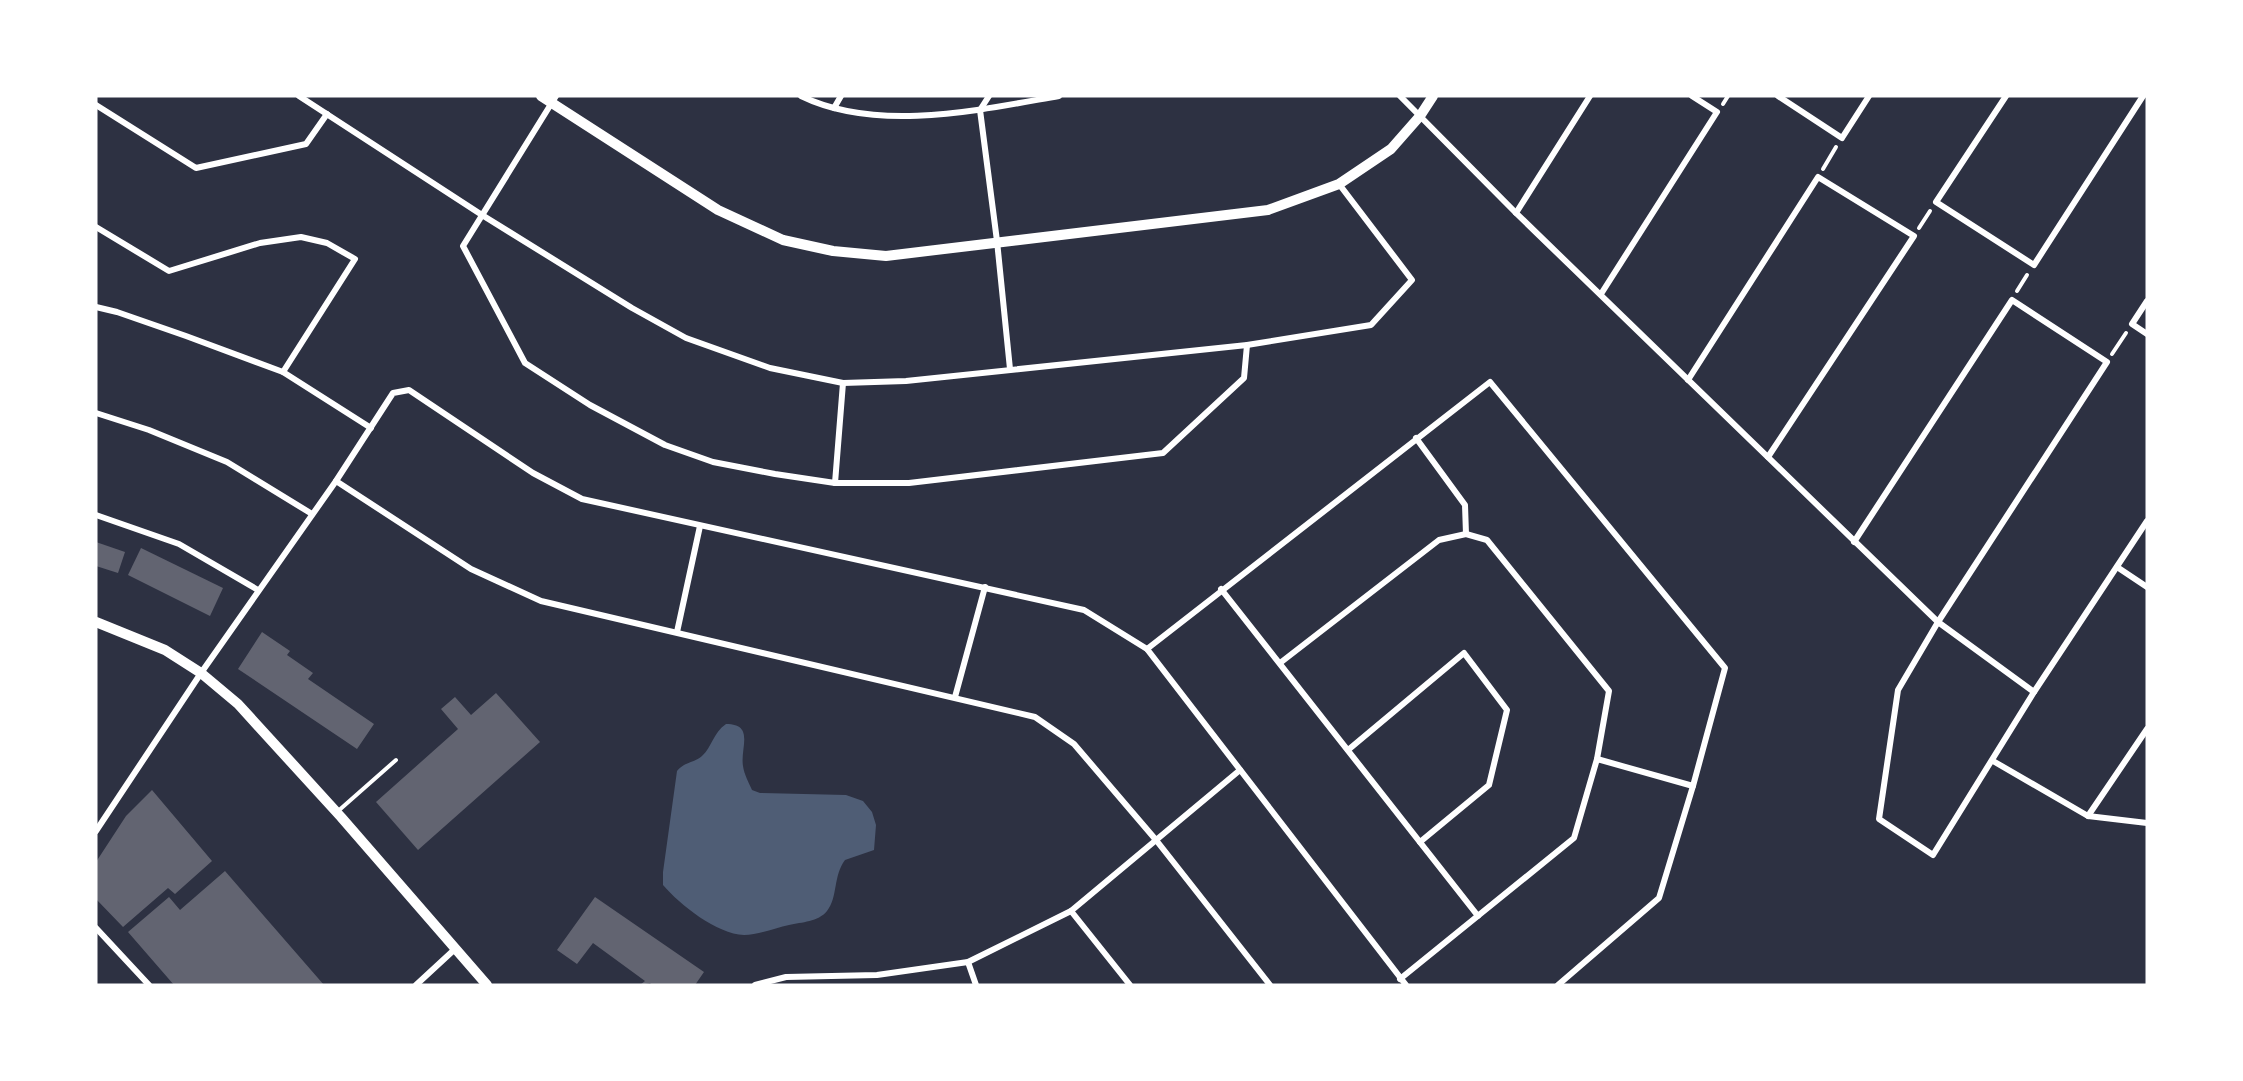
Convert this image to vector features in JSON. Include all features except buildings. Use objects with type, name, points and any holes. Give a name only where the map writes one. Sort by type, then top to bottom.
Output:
[{"type":"street","points":[[299,96],[482,215],[632,308],[686,338],[770,368],[843,382],[906,381],[1246,345],[1371,325],[1412,280],[1339,184]]},
{"type":"street","points":[[541,96],[553,99],[718,210],[783,240],[833,251],[886,256],[1268,210],[1339,184],[1391,149],[1420,116],[1433,96]]},
{"type":"street","points":[[801,96],[834,108],[893,116],[980,110],[1059,96]]},
{"type":"street","points":[[834,108],[841,96]]},
{"type":"street","points":[[989,96],[980,110],[997,241],[1010,369]]},
{"type":"street","points":[[1400,96],[1516,213],[1938,622],[2034,692]]},
{"type":"street","points":[[1516,213],[1590,96]]},
{"type":"street","points":[[1600,294],[1718,112],[1692,96]]},
{"type":"street","points":[[1778,96],[1842,138],[1869,96]]},
{"type":"street","points":[[2006,96],[1936,202],[2034,265],[2144,96]]},
{"type":"street","points":[[553,99],[463,246],[525,363],[590,405],[665,445],[713,462],[835,483],[909,483],[1163,453],[1244,378],[1246,345]]},
{"type":"street","points":[[96,105],[196,168],[306,144],[327,114]]},
{"type":"street","points":[[1688,380],[1818,177],[1914,236],[1768,457]]},
{"type":"street","points":[[96,227],[169,271],[260,243],[301,237],[327,243],[355,259],[283,372]]},
{"type":"street","points":[[1854,542],[2012,300],[2107,362],[1938,622],[1898,690],[1879,819],[1933,855],[2034,692],[2147,521]]},
{"type":"street","points":[[2147,301],[2132,324],[2147,334]]},
{"type":"street","points":[[96,307],[176,332],[283,372],[371,428]]},
{"type":"street","points":[[835,483],[843,382]]},
{"type":"street","points":[[1147,649],[1221,589],[1490,382],[1725,668],[1659,898],[1558,985]]},
{"type":"street","points":[[96,831],[201,673],[336,481],[393,393],[410,390],[532,473],[582,499],[1084,610],[1147,649],[1406,985]]},
{"type":"street","points":[[96,414],[149,430],[227,462],[312,514]]},
{"type":"street","points":[[1416,438],[1464,505],[1466,534]]},
{"type":"street","points":[[336,481],[471,569],[541,601],[1035,717],[1074,744],[1156,840],[1270,985]]},
{"type":"street","points":[[96,515],[179,544],[258,590]]},
{"type":"street","points":[[677,632],[700,526]]},
{"type":"street","points":[[1280,663],[1439,540],[1466,534],[1487,540],[1609,691],[1597,759],[1574,838],[1400,979]]},
{"type":"street","points":[[2117,567],[2147,587]]},
{"type":"street","points":[[955,698],[984,587]]},
{"type":"street","points":[[1221,589],[1478,916]]},
{"type":"street","points":[[96,622],[165,650],[201,673],[238,704],[337,812],[487,985]]},
{"type":"street","points":[[1348,750],[1464,653],[1507,710],[1489,785],[1420,843]]},
{"type":"street","points":[[2088,816],[2147,729]]},
{"type":"street","points":[[1597,759],[1693,786]]},
{"type":"street","points":[[1993,761],[2088,816],[2147,823]]},
{"type":"street","points":[[755,985],[786,977],[877,975],[968,962],[1071,911],[1240,771]]},
{"type":"street","points":[[1071,911],[1130,985]]},
{"type":"street","points":[[96,928],[149,985]]},
{"type":"street","points":[[416,985],[455,949]]},
{"type":"street","points":[[968,962],[975,985]]},
{"type":"street","points":[[877,975],[877,985]]},
{"type":"lane","points":[[337,812],[396,760]]},
{"type":"path","points":[[1818,177],[1842,138]]},
{"type":"path","points":[[1914,236],[1936,202]]},
{"type":"path","points":[[2012,300],[2034,265]]},
{"type":"path","points":[[2107,362],[2132,324]]},
{"type":"water","points":[[726,724],[735,725],[743,733],[743,766],[752,790],[760,793],[846,795],[863,801],[872,812],[876,825],[874,850],[845,860],[841,866],[833,899],[827,911],[819,917],[755,934],[733,933],[722,930],[700,917],[663,885],[677,771],[702,756]]}]
